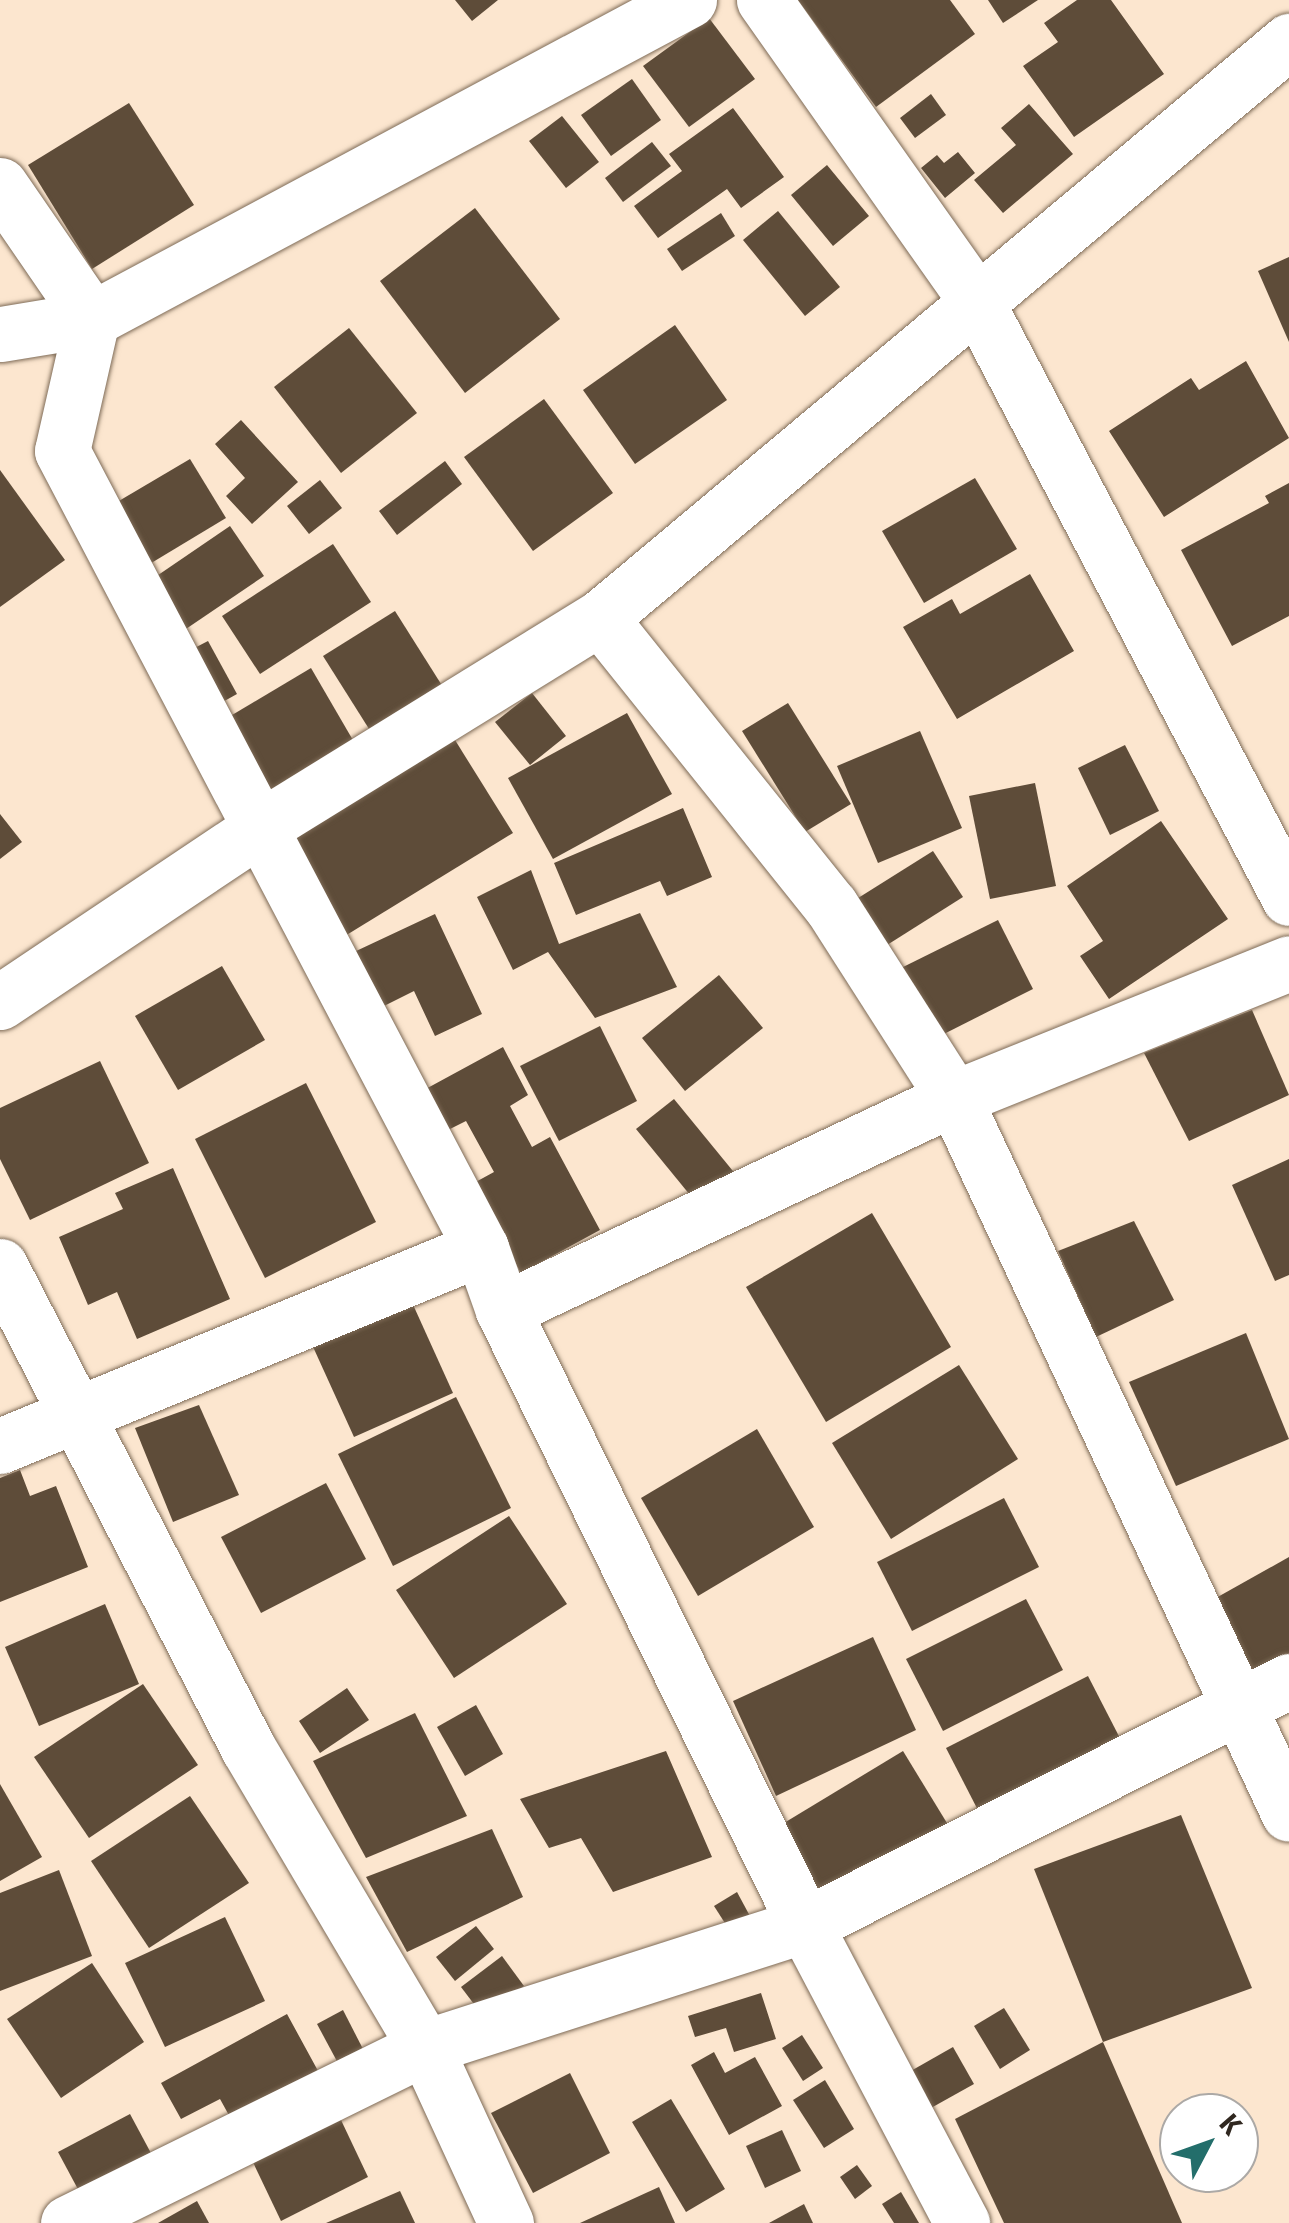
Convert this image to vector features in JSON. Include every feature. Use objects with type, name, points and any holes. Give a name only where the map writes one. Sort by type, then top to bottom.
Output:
[{"type":"street","points":[[0,334],[92,318],[689,0]]},
{"type":"street","points":[[764,0],[976,301],[1289,898]]},
{"type":"street","points":[[0,1002],[262,828],[600,618],[893,378],[976,301],[1289,41]]},
{"type":"street","points":[[0,185],[92,318],[62,451],[481,1248],[503,1310],[805,1924],[962,2223]]},
{"type":"street","points":[[600,618],[830,906],[954,1098],[1289,1814]]},
{"type":"street","points":[[503,1310],[954,1098],[1289,962]]},
{"type":"street","points":[[0,1446],[481,1248]]},
{"type":"street","points":[[0,1266],[248,1748],[425,2047],[506,2223]]},
{"type":"street","points":[[68,2223],[425,2047],[805,1924],[1238,1710],[1289,1681]]},
{"type":"building","points":[[455,0],[498,0],[472,21]]},
{"type":"building","points":[[798,0],[950,0],[975,34],[876,107]]},
{"type":"building","points":[[988,0],[1038,0],[1003,23]]},
{"type":"building","points":[[1077,0],[1111,0],[1164,74],[1074,137],[1023,66],[1058,42],[1044,23]]},
{"type":"building","points":[[709,18],[755,79],[689,127],[643,66]]},
{"type":"building","points":[[632,79],[661,120],[611,156],[581,115]]},
{"type":"building","points":[[931,94],[946,115],[915,138],[900,118]]},
{"type":"building","points":[[129,103],[194,205],[92,269],[28,165]]},
{"type":"building","points":[[1029,104],[1073,154],[1003,213],[974,180],[1016,145],[1001,128]]},
{"type":"building","points":[[733,108],[784,177],[741,208],[727,189],[658,238],[634,206],[682,171],[669,154]]},
{"type":"building","points":[[562,116],[599,162],[566,188],[529,141]]},
{"type":"building","points":[[652,142],[671,166],[623,202],[605,178]]},
{"type":"building","points":[[958,152],[975,173],[945,198],[921,168],[937,155],[944,163]]},
{"type":"building","points":[[827,165],[869,216],[833,246],[791,195]]},
{"type":"building","points":[[475,208],[560,319],[465,393],[380,281]]},
{"type":"building","points":[[778,211],[840,287],[805,316],[743,240]]},
{"type":"building","points":[[721,213],[735,236],[682,271],[667,249]]},
{"type":"building","points":[[1289,257],[1289,342],[1258,271]]},
{"type":"building","points":[[675,325],[727,400],[635,464],[583,390]]},
{"type":"building","points":[[349,328],[417,413],[341,473],[274,387]]},
{"type":"building","points":[[1246,361],[1289,438],[1164,517],[1109,431],[1191,378],[1199,390]]},
{"type":"building","points":[[544,399],[613,493],[533,551],[464,457]]},
{"type":"building","points":[[241,420],[298,482],[252,524],[226,496],[245,478],[215,444]]},
{"type":"building","points":[[190,459],[226,518],[143,568],[107,508]]},
{"type":"building","points":[[445,461],[462,484],[397,535],[379,511]]},
{"type":"building","points":[[0,470],[65,560],[0,607]]},
{"type":"building","points":[[975,478],[1017,549],[924,603],[882,531]]},
{"type":"building","points":[[320,480],[342,508],[309,534],[287,506]]},
{"type":"building","points":[[1289,483],[1289,616],[1232,646],[1181,550],[1269,503],[1265,496]]},
{"type":"building","points":[[230,526],[264,576],[180,633],[145,584]]},
{"type":"building","points":[[333,544],[371,602],[260,674],[222,616]]},
{"type":"building","points":[[1030,574],[1074,651],[957,719],[903,627],[952,599],[960,614]]},
{"type":"building","points":[[395,611],[448,695],[376,740],[323,656]]},
{"type":"building","points":[[208,641],[237,694],[210,709],[181,655]]},
{"type":"building","points":[[311,668],[361,754],[271,807],[222,721]]},
{"type":"building","points":[[532,693],[566,736],[530,765],[495,722]]},
{"type":"building","points":[[788,703],[851,804],[805,832],[742,731]]},
{"type":"building","points":[[627,713],[672,794],[553,859],[508,778]]},
{"type":"building","points":[[445,724],[513,833],[340,939],[272,830]]},
{"type":"building","points":[[920,731],[962,828],[878,863],[837,766]]},
{"type":"building","points":[[1125,745],[1159,811],[1110,835],[1078,768]]},
{"type":"building","points":[[1035,783],[1056,886],[990,899],[969,796]]},
{"type":"building","points":[[683,808],[712,877],[667,896],[660,881],[576,915],[554,863]]},
{"type":"building","points":[[0,814],[22,842],[0,859]]},
{"type":"building","points":[[1161,821],[1228,919],[1109,999],[1080,956],[1103,941],[1067,886]]},
{"type":"building","points":[[933,851],[963,897],[876,952],[847,905]]},
{"type":"building","points":[[531,870],[559,944],[640,913],[677,987],[595,1018],[548,952],[513,970],[477,897]]},
{"type":"building","points":[[435,914],[482,1014],[435,1036],[414,991],[380,1008],[354,952]]},
{"type":"building","points":[[998,920],[1033,989],[932,1040],[897,970]]},
{"type":"building","points":[[222,966],[265,1040],[178,1090],[135,1016]]},
{"type":"building","points":[[719,975],[763,1028],[685,1091],[642,1038]]},
{"type":"building","points":[[1252,1010],[1289,1095],[1189,1141],[1144,1053]]},
{"type":"building","points":[[600,1026],[637,1101],[559,1141],[520,1066]]},
{"type":"building","points":[[503,1047],[528,1095],[510,1106],[532,1147],[550,1137],[600,1230],[521,1273],[472,1184],[494,1172],[466,1121],[444,1132],[422,1091]]},
{"type":"building","points":[[100,1061],[149,1163],[30,1220],[0,1159],[0,1108]]},
{"type":"building","points":[[306,1083],[376,1222],[265,1278],[195,1139]]},
{"type":"building","points":[[674,1099],[737,1176],[699,1206],[636,1129]]},
{"type":"building","points":[[1289,1159],[1289,1275],[1275,1281],[1232,1185]]},
{"type":"building","points":[[173,1168],[230,1299],[137,1339],[117,1292],[88,1305],[59,1237],[123,1209],[115,1193]]},
{"type":"building","points":[[872,1213],[951,1347],[826,1422],[746,1287]]},
{"type":"building","points":[[1134,1221],[1174,1300],[1096,1337],[1058,1251]]},
{"type":"building","points":[[410,1298],[453,1393],[354,1437],[309,1338]]},
{"type":"building","points":[[1246,1333],[1289,1439],[1176,1486],[1129,1382]]},
{"type":"building","points":[[959,1365],[1018,1459],[891,1539],[832,1443]]},
{"type":"building","points":[[456,1397],[511,1508],[393,1566],[338,1454]]},
{"type":"building","points":[[199,1405],[239,1495],[173,1522],[135,1428]]},
{"type":"building","points":[[757,1429],[814,1527],[698,1596],[641,1498]]},
{"type":"building","points":[[20,1470],[30,1496],[56,1486],[88,1567],[0,1602],[0,1478]]},
{"type":"building","points":[[326,1483],[366,1559],[261,1613],[221,1537]]},
{"type":"building","points":[[1004,1498],[1039,1567],[912,1631],[877,1562]]},
{"type":"building","points":[[509,1516],[567,1604],[454,1678],[396,1590]]},
{"type":"building","points":[[1289,1557],[1289,1668],[1254,1687],[1207,1603]]},
{"type":"building","points":[[1026,1599],[1063,1670],[943,1731],[906,1659]]},
{"type":"building","points":[[105,1604],[139,1684],[39,1726],[5,1647]]},
{"type":"building","points":[[873,1637],[916,1730],[776,1796],[733,1701]]},
{"type":"building","points":[[1088,1676],[1124,1746],[982,1818],[946,1748]]},
{"type":"building","points":[[143,1684],[198,1765],[89,1838],[34,1757]]},
{"type":"building","points":[[347,1688],[369,1720],[320,1753],[299,1721]]},
{"type":"building","points":[[476,1705],[503,1754],[465,1776],[437,1727]]},
{"type":"building","points":[[415,1713],[467,1816],[366,1858],[313,1761]]},
{"type":"building","points":[[666,1751],[712,1857],[613,1892],[581,1838],[549,1848],[520,1799]]},
{"type":"building","points":[[903,1751],[950,1828],[825,1904],[779,1826]]},
{"type":"building","points":[[0,1784],[42,1857],[0,1881]]},
{"type":"building","points":[[190,1796],[249,1883],[149,1948],[91,1861]]},
{"type":"building","points":[[1181,1815],[1252,1988],[1103,2042],[1034,1869]]},
{"type":"building","points":[[492,1829],[523,1897],[407,1952],[366,1877]]},
{"type":"building","points":[[59,1870],[92,1956],[0,1991],[0,1893]]},
{"type":"building","points":[[737,1892],[751,1918],[730,1931],[714,1906]]},
{"type":"building","points":[[225,1917],[265,2001],[165,2047],[125,1963]]},
{"type":"building","points":[[476,1926],[494,1949],[455,1981],[436,1957]]},
{"type":"building","points":[[502,1956],[524,1986],[483,2016],[461,1987]]},
{"type":"building","points":[[92,1963],[144,2042],[61,2098],[7,2019]]},
{"type":"building","points":[[761,1993],[776,2039],[734,2052],[726,2028],[695,2037],[688,2016]]},
{"type":"building","points":[[1004,2008],[1030,2050],[1000,2069],[974,2026]]},
{"type":"building","points":[[343,2010],[364,2051],[339,2065],[317,2024]]},
{"type":"building","points":[[287,2014],[323,2080],[236,2128],[220,2099],[181,2119],[161,2083]]},
{"type":"building","points":[[802,2035],[823,2068],[803,2081],[782,2048]]},
{"type":"building","points":[[1103,2042],[1159,2170],[1159,2193],[1169,2193],[1182,2223],[1004,2223],[955,2119]]},
{"type":"building","points":[[953,2047],[974,2084],[922,2113],[902,2076]]},
{"type":"building","points":[[714,2052],[725,2073],[755,2057],[782,2106],[729,2135],[691,2065]]},
{"type":"building","points":[[570,2073],[610,2153],[533,2193],[491,2113]]},
{"type":"building","points":[[825,2080],[854,2129],[824,2148],[793,2100]]},
{"type":"building","points":[[671,2099],[725,2189],[686,2212],[632,2122]]},
{"type":"building","points":[[332,2101],[368,2177],[281,2221],[239,2133]]},
{"type":"building","points":[[130,2114],[152,2155],[80,2193],[58,2152]]},
{"type":"building","points":[[782,2130],[801,2171],[765,2188],[746,2146]]},
{"type":"building","points":[[857,2165],[872,2186],[855,2199],[840,2177]]},
{"type":"building","points":[[659,2187],[675,2223],[580,2223]]},
{"type":"building","points":[[400,2191],[415,2223],[326,2223]]},
{"type":"building","points":[[901,2192],[919,2223],[894,2223],[882,2204]]},
{"type":"building","points":[[197,2201],[209,2223],[158,2223]]},
{"type":"building","points":[[804,2204],[813,2223],[769,2223]]}]
